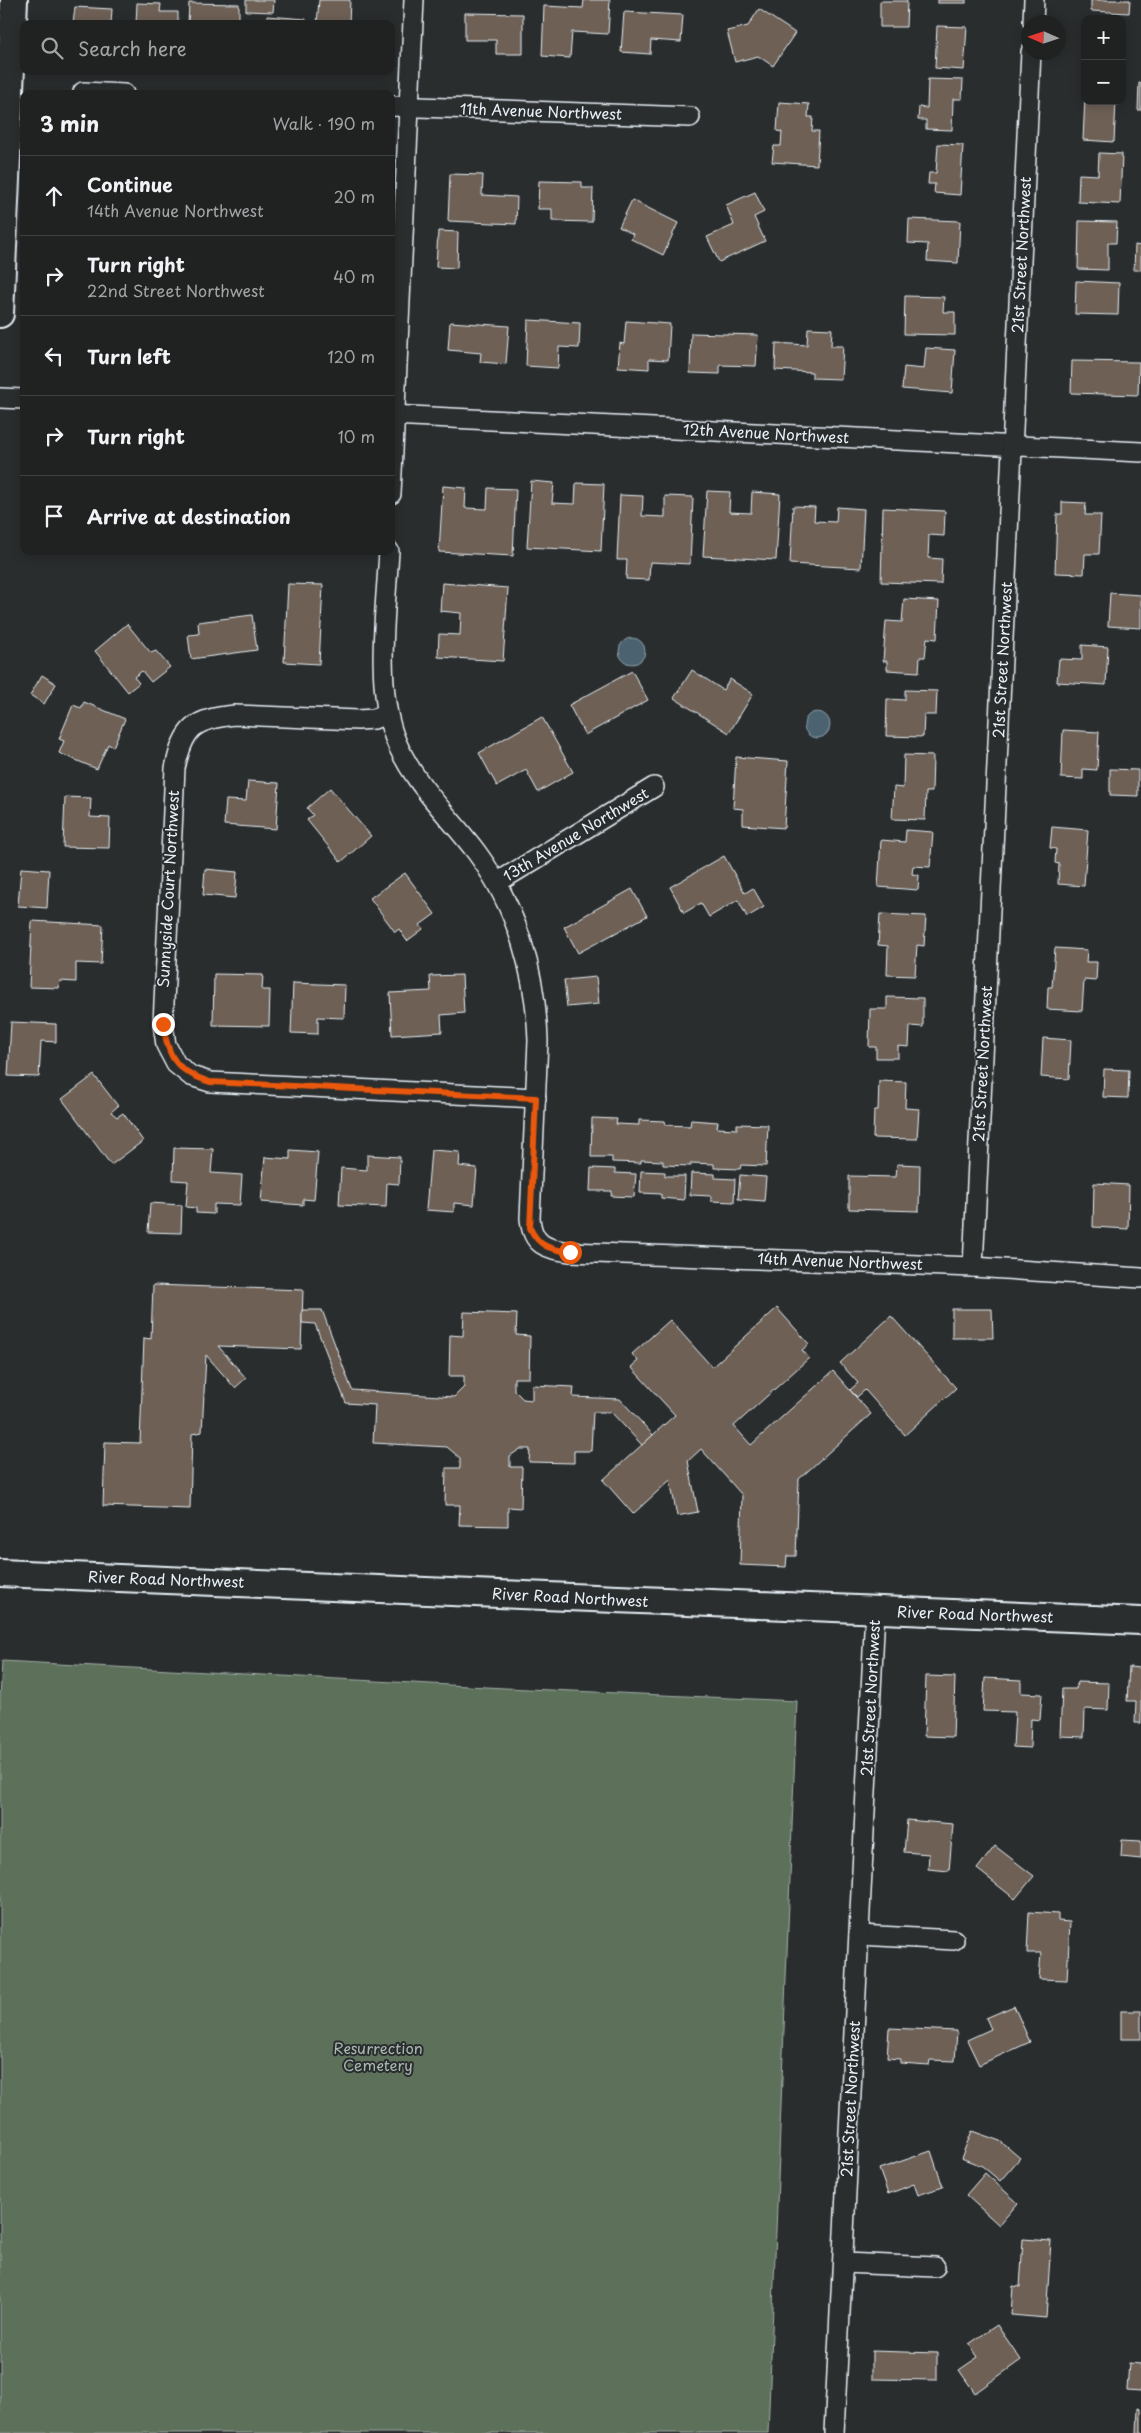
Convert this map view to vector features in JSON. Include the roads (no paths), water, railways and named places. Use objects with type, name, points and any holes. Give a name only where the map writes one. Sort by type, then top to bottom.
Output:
[{"type":"street","points":[[0,314],[5,90],[14,0]]},
{"type":"street","points":[[395,327],[400,107],[414,0]]},
{"type":"street","points":[[1033,15],[1034,0]]},
{"type":"street","name":"21st Street Northwest","points":[[974,1267],[1031,60]]},
{"type":"street","name":"11th Avenue Northwest","points":[[400,107],[690,117]]},
{"type":"street","points":[[0,398],[20,399]]},
{"type":"street","name":"12th Avenue Northwest","points":[[395,415],[1141,452]]},
{"type":"street","points":[[389,555],[384,681],[387,714],[402,756],[418,782],[476,852],[498,882],[511,910],[532,981],[538,1016],[536,1098]]},
{"type":"street","name":"Sunnyside Court Northwest","points":[[387,714],[358,720],[217,717],[202,721],[188,732],[180,749],[175,768],[163,1002],[166,1046],[176,1064],[191,1076],[210,1082],[536,1098]]},
{"type":"street","name":"13th Avenue Northwest","points":[[498,882],[654,787]]},
{"type":"street","name":"14th Avenue Northwest","points":[[536,1098],[530,1228],[541,1244],[549,1249],[570,1252],[974,1267],[1141,1278]]},
{"type":"street","name":"River Road Northwest","points":[[0,1573],[1141,1621]]},
{"type":"street","name":"21st Street Northwest","points":[[834,2433],[844,2263],[875,1611]]},
{"type":"street","points":[[859,1935],[954,1940]]},
{"type":"street","points":[[844,2263],[935,2267]]},
{"type":"water","points":[[632,638],[642,641],[645,651],[642,661],[632,664],[622,661],[619,651],[622,641]]},
{"type":"water","points":[[817,712],[826,716],[830,725],[826,734],[817,738],[808,734],[804,725],[808,716]]},
{"type":"park label","name":"Resurrection Cemetery","points":[[378,2058]]}]
